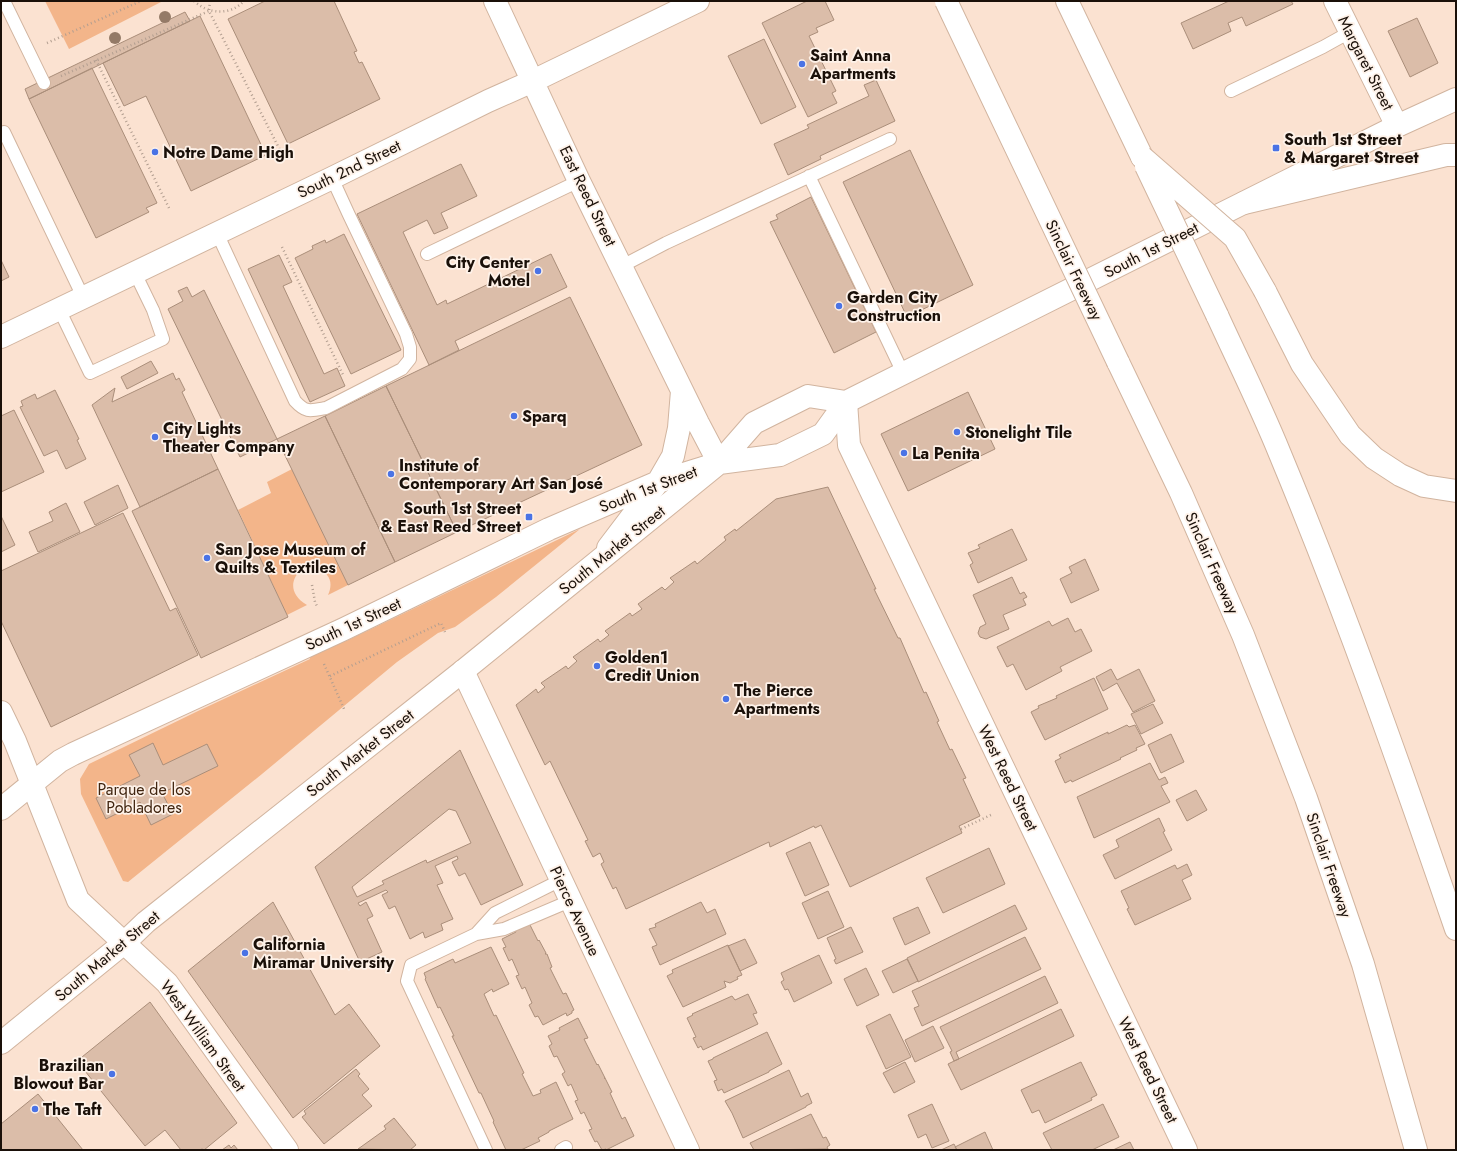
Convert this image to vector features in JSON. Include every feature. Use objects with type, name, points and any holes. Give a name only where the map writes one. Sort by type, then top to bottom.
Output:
[{"type":"main road","name":"East Reed Street","points":[[495,1],[579,181],[719,463]]},
{"type":"main road","name":"South 2nd Street","points":[[1,337],[698,1]]},
{"type":"main road","name":"Sinclair Freeway","points":[[946,1],[1181,493],[1243,635],[1306,798],[1363,964],[1416,1150]]},
{"type":"main road","points":[[1067,1],[1280,452],[1342,605],[1400,764],[1456,929]]},
{"type":"main road","name":"Margaret Street","points":[[1335,1],[1397,126]]},
{"type":"main road","name":"South 1st Street","points":[[1,808],[60,761],[73,754],[344,629],[537,535],[658,482],[719,463],[780,455],[823,434],[846,402],[1397,126],[1456,99]]},
{"type":"main road","points":[[1244,203],[1446,155],[1456,155]]},
{"type":"main road","points":[[1142,158],[1235,238],[1265,291],[1302,364],[1350,435],[1374,458],[1400,475],[1424,486],[1456,491]]},
{"type":"main road","points":[[597,563],[658,482],[673,456],[679,428],[682,389]]},
{"type":"main road","points":[[719,463],[754,423],[808,396],[846,402]]},
{"type":"main road","name":"West Reed Street","points":[[846,402],[850,445],[1186,1150]]},
{"type":"main road","name":"South Market Street","points":[[1,1043],[124,943],[146,922],[463,671],[719,463]]},
{"type":"main road","name":"Pierce Avenue","points":[[463,671],[688,1150]]},
{"type":"main road","name":"West William Street","points":[[1,712],[15,741],[78,900],[167,983],[287,1150]]},
{"type":"lane","points":[[4,1],[44,83]]},
{"type":"lane","points":[[1231,91],[1323,47],[1350,32]]},
{"type":"lane","points":[[4,132],[83,297]]},
{"type":"lane","points":[[622,266],[666,243],[890,138]]},
{"type":"lane","points":[[809,176],[903,373]]},
{"type":"lane","points":[[217,233],[295,401],[303,409],[313,411],[326,408],[402,369],[410,359],[410,347],[406,334],[332,178]]},
{"type":"lane","points":[[427,254],[579,181]]},
{"type":"lane","points":[[59,309],[90,373],[163,339],[153,310],[135,273]]},
{"type":"lane","points":[[476,934],[495,913],[561,880]]},
{"type":"lane","points":[[486,1150],[407,981],[411,965],[476,934],[504,929],[570,901]]},
{"type":"path","points":[[28,51],[141,1]]},
{"type":"path","points":[[194,1],[199,6],[209,11],[220,12],[231,10],[244,1]]},
{"type":"path","points":[[210,1],[209,11],[282,154]]},
{"type":"path","points":[[44,83],[209,11]]},
{"type":"path","points":[[96,60],[169,208]]},
{"type":"path","points":[[282,247],[352,395]]},
{"type":"path","points":[[312,585],[315,602],[318,608]]},
{"type":"path","points":[[330,676],[441,623],[445,632]]},
{"type":"path","points":[[324,663],[345,711]]},
{"type":"path","points":[[961,829],[993,814]]},
{"type":"green space","points":[[45,1],[163,1],[69,49]]},
{"type":"green space","points":[[292,469],[348,585],[328,595],[330,590],[330,580],[327,575],[319,569],[311,567],[304,569],[298,574],[294,581],[294,589],[298,597],[307,605],[287,615],[238,510],[271,493],[267,482]]},
{"type":"green space","name":"Parque de los Pobladores","points":[[580,529],[496,597],[455,627],[438,633],[397,662],[262,774],[128,882],[123,881],[81,794],[80,779],[89,764],[310,659],[309,655],[344,638],[346,641]]},
{"type":"building","points":[[265,1],[334,1],[357,51],[354,52],[359,63],[362,62],[380,99],[288,144],[228,19]]},
{"type":"building","name":"Saint Anna Apartments","points":[[807,1],[825,1],[834,20],[816,28],[818,32],[809,36],[836,91],[832,93],[837,103],[808,117],[762,23]]},
{"type":"building","points":[[1229,1],[1291,1],[1293,4],[1246,26],[1242,17],[1228,23],[1231,31],[1193,49],[1181,23]]},
{"type":"building","points":[[185,12],[190,21],[29,99],[25,89]]},
{"type":"building","points":[[200,16],[266,155],[191,191],[146,96],[124,106],[103,63]]},
{"type":"building","points":[[1417,18],[1438,63],[1410,77],[1388,31]]},
{"type":"building","points":[[764,39],[796,107],[761,124],[728,56]]},
{"type":"building","points":[[92,68],[157,203],[146,208],[149,212],[96,238],[29,99]]},
{"type":"building","points":[[876,80],[895,121],[820,156],[821,159],[788,175],[774,144],[809,128],[807,125],[869,96],[864,85]]},
{"type":"building","points":[[910,150],[973,285],[907,317],[843,182]]},
{"type":"building","name":"City Center Motel","points":[[461,164],[477,196],[441,213],[448,228],[434,234],[427,220],[403,232],[437,305],[446,300],[447,304],[551,254],[567,287],[455,341],[459,350],[429,365],[357,214]]},
{"type":"building","points":[[811,197],[876,332],[834,353],[770,222],[778,219],[776,215]]},
{"type":"building","points":[[344,234],[401,350],[351,374],[295,258],[313,249],[312,246],[325,240],[326,243]]},
{"type":"building","points":[[279,255],[292,282],[283,286],[324,374],[337,368],[345,386],[310,402],[248,269]]},
{"type":"building","points":[[1,260],[9,277],[1,281]]},
{"type":"building","points":[[187,287],[192,297],[204,290],[277,439],[240,457],[168,309],[183,301],[178,291]]},
{"type":"building","name":"Sparq","points":[[570,297],[642,445],[457,532],[386,386]]},
{"type":"building","points":[[151,361],[158,373],[127,389],[121,377]]},
{"type":"building","name":"City Lights Theater Company","points":[[173,373],[176,380],[179,378],[185,390],[182,392],[218,469],[140,507],[92,405],[115,388],[112,402]]},
{"type":"building","name":"Institute of Contemporary Art San José","points":[[386,386],[457,532],[395,562],[325,416]]},
{"type":"building","points":[[55,390],[79,439],[77,440],[86,459],[66,469],[57,450],[44,456],[20,407],[23,406],[21,401],[35,394],[37,399]]},
{"type":"building","points":[[968,392],[995,449],[908,491],[881,434]]},
{"type":"building","points":[[14,410],[44,472],[1,492],[1,416]]},
{"type":"building","points":[[325,416],[395,562],[348,585],[277,439]]},
{"type":"building","name":"San Jose Museum of Quilts & Textiles","points":[[218,469],[288,617],[201,658],[132,511]]},
{"type":"building","points":[[118,485],[128,508],[95,525],[84,502]]},
{"type":"building","name":"The Pierce Apartments","points":[[828,487],[876,589],[874,589],[898,638],[900,638],[924,693],[926,692],[939,721],[937,722],[950,750],[952,749],[966,778],[963,779],[980,816],[959,826],[962,833],[850,887],[821,825],[815,828],[814,826],[770,847],[769,842],[626,909],[616,887],[613,889],[601,864],[604,862],[600,853],[593,857],[585,841],[588,840],[550,761],[545,765],[516,705],[536,689],[538,693],[545,687],[541,683],[566,666],[568,669],[577,661],[573,657],[598,639],[600,642],[609,635],[605,631],[630,613],[632,616],[642,609],[638,604],[662,587],[665,590],[674,582],[670,578],[695,561],[697,564],[726,540],[724,537],[735,529],[736,531],[776,499]]},
{"type":"building","points":[[66,503],[80,532],[38,552],[29,532],[53,521],[49,512]]},
{"type":"building","points":[[123,513],[170,611],[176,608],[198,655],[51,727],[1,621],[1,571]]},
{"type":"building","points":[[1,516],[15,545],[1,552]]},
{"type":"building","points":[[1012,529],[1027,560],[978,583],[970,565],[973,563],[968,553],[980,548],[978,545]]},
{"type":"building","points":[[1085,559],[1099,590],[1071,603],[1060,579],[1072,573],[1069,567]]},
{"type":"building","points":[[1012,577],[1020,594],[1024,592],[1027,597],[1023,599],[1026,605],[1003,615],[1009,629],[986,639],[980,637],[978,633],[980,627],[986,624],[973,595]]},
{"type":"building","points":[[1068,618],[1075,632],[1081,629],[1092,651],[1060,667],[1062,671],[1026,690],[1013,664],[1007,667],[997,647],[1049,621],[1052,626]]},
{"type":"building","points":[[1111,669],[1117,680],[1139,669],[1155,701],[1133,712],[1117,683],[1103,691],[1096,677]]},
{"type":"building","points":[[1094,678],[1108,709],[1045,740],[1031,712],[1039,708],[1038,706],[1057,698],[1056,696]]},
{"type":"building","points":[[1153,704],[1163,723],[1141,734],[1131,714]]},
{"type":"building","points":[[1127,725],[1129,727],[1135,725],[1145,744],[1136,748],[1137,750],[1120,758],[1121,759],[1072,782],[1071,780],[1065,783],[1055,761],[1061,758],[1059,755],[1108,732],[1108,734]]},
{"type":"building","points":[[1171,734],[1184,762],[1161,773],[1148,745]]},
{"type":"building","points":[[153,743],[163,765],[207,744],[218,766],[162,793],[173,814],[151,825],[140,802],[106,819],[96,798],[140,776],[129,755]]},
{"type":"building","points":[[460,750],[523,885],[481,905],[465,873],[459,876],[452,862],[458,859],[457,856],[435,866],[443,883],[437,885],[453,919],[441,924],[443,930],[425,938],[423,932],[410,939],[395,906],[389,909],[382,895],[388,892],[386,890],[358,903],[360,906],[366,902],[373,916],[367,919],[382,952],[360,962],[315,867]],"holes":[[[449,809],[456,811],[471,843],[427,863],[426,860],[382,881],[384,884],[357,897],[352,887]]]},
{"type":"building","points":[[1150,763],[1159,780],[1165,777],[1168,783],[1161,786],[1170,802],[1094,838],[1077,797]]},
{"type":"building","points":[[1196,790],[1207,810],[1187,821],[1176,800]]},
{"type":"building","points":[[1159,818],[1165,831],[1163,832],[1172,850],[1115,879],[1103,855],[1119,847],[1116,840]]},
{"type":"building","points":[[810,842],[829,885],[805,896],[786,853]]},
{"type":"building","points":[[989,848],[1005,884],[943,913],[926,878]]},
{"type":"building","points":[[1187,864],[1192,875],[1182,880],[1191,899],[1135,925],[1127,909],[1129,908],[1121,891],[1175,865],[1177,869]]},
{"type":"building","points":[[828,891],[844,927],[818,939],[802,903]]},
{"type":"building","points":[[273,902],[335,1015],[349,1004],[380,1046],[293,1118],[188,971]]},
{"type":"building","points":[[701,902],[707,913],[715,909],[726,934],[660,965],[652,947],[657,945],[649,929],[656,927],[655,924]]},
{"type":"building","points":[[1015,905],[1027,929],[918,982],[907,958]]},
{"type":"building","points":[[918,907],[930,933],[905,945],[893,918]]},
{"type":"building","points":[[529,923],[546,953],[545,954],[547,954],[552,967],[550,968],[563,994],[566,993],[574,1010],[567,1016],[566,1013],[543,1025],[538,1016],[535,1017],[529,1005],[532,1003],[525,987],[522,989],[516,976],[519,975],[512,959],[509,961],[503,948],[506,947],[502,939]]},
{"type":"building","points":[[851,927],[863,952],[836,964],[834,960],[836,959],[827,938]]},
{"type":"building","points":[[1025,937],[1041,969],[922,1026],[914,1008],[919,1006],[912,991]]},
{"type":"building","points":[[745,939],[757,963],[740,971],[728,946]]},
{"type":"building","points":[[728,945],[742,975],[730,983],[724,981],[726,987],[683,1007],[667,976],[673,973],[672,970]]},
{"type":"building","points":[[491,947],[509,984],[493,992],[492,989],[484,994],[494,1016],[496,1015],[524,1073],[522,1074],[533,1096],[541,1093],[540,1090],[556,1082],[573,1119],[538,1138],[540,1141],[521,1150],[506,1150],[481,1093],[479,1093],[452,1036],[454,1036],[440,1007],[438,1008],[425,979],[424,973],[453,959],[455,963]]},
{"type":"building","points":[[819,955],[832,983],[794,1002],[788,989],[785,990],[781,982],[784,980],[781,973]]},
{"type":"building","points":[[907,959],[918,981],[893,993],[882,971]]},
{"type":"building","points":[[866,968],[879,995],[857,1006],[844,979]]},
{"type":"building","points":[[1045,976],[1058,1003],[956,1052],[959,1059],[954,1061],[950,1052],[952,1051],[940,1027]]},
{"type":"building","points":[[748,994],[757,1013],[753,1014],[758,1024],[703,1050],[701,1046],[698,1048],[693,1038],[696,1037],[687,1018],[693,1015],[692,1014],[732,996],[735,1000]]},
{"type":"building","points":[[150,1002],[237,1123],[204,1150],[181,1150],[165,1130],[145,1146],[77,1061]]},
{"type":"building","points":[[1061,1009],[1074,1036],[961,1090],[948,1064]]},
{"type":"building","points":[[890,1014],[911,1057],[886,1069],[866,1026]]},
{"type":"building","points":[[578,1018],[588,1038],[584,1039],[612,1092],[610,1093],[622,1119],[625,1117],[634,1136],[606,1150],[602,1150],[597,1141],[595,1142],[589,1130],[592,1129],[584,1112],[581,1114],[575,1101],[578,1100],[571,1084],[568,1086],[562,1074],[565,1072],[557,1056],[554,1057],[549,1046],[552,1044],[548,1036],[560,1030],[559,1028]]},
{"type":"building","points":[[933,1026],[944,1048],[915,1062],[905,1040]]},
{"type":"building","points":[[767,1032],[782,1064],[769,1072],[724,1093],[722,1089],[718,1091],[714,1081],[717,1080],[708,1061]]},
{"type":"building","points":[[905,1062],[915,1082],[894,1093],[883,1073]]},
{"type":"building","points":[[1081,1062],[1097,1095],[1091,1098],[1092,1100],[1045,1123],[1039,1110],[1032,1113],[1021,1090]]},
{"type":"building","points":[[356,1069],[360,1074],[358,1076],[369,1089],[362,1095],[372,1106],[324,1144],[302,1117],[306,1114],[304,1111]]},
{"type":"building","points":[[789,1070],[801,1097],[808,1093],[812,1103],[743,1138],[725,1101]]},
{"type":"building","name":"The Taft","points":[[38,1094],[83,1150],[1,1150],[1,1124]]},
{"type":"building","points":[[932,1104],[949,1141],[932,1148],[926,1134],[918,1138],[908,1115]]},
{"type":"building","points":[[1103,1104],[1119,1137],[1092,1150],[1052,1150],[1043,1133]]},
{"type":"building","points":[[811,1114],[823,1138],[826,1137],[830,1145],[827,1147],[828,1149],[754,1150],[750,1143]]},
{"type":"building","points":[[394,1118],[416,1145],[410,1150],[358,1149],[386,1129],[384,1126]]},
{"type":"building","points":[[985,1132],[993,1150],[957,1150],[955,1147]]},
{"type":"building","points":[[1130,1142],[1134,1150],[1113,1150]]},
{"type":"building","points":[[954,1144],[957,1150],[941,1150]]},
{"type":"building","points":[[229,1145],[231,1148],[234,1145],[238,1150],[222,1150]]},
{"type":"place","name":"Saint Anna Apartments","points":[[802,64]]},
{"type":"place","name":"South 1st Street & Margaret Street","points":[[1276,148]]},
{"type":"place","name":"Notre Dame High","points":[[155,152]]},
{"type":"place","name":"City Center Motel","points":[[538,271]]},
{"type":"place","name":"Garden City Construction","points":[[839,306]]},
{"type":"place","name":"Sparq","points":[[514,416]]},
{"type":"place","name":"Stonelight Tile","points":[[957,432]]},
{"type":"place","name":"City Lights Theater Company","points":[[155,437]]},
{"type":"place","name":"La Penita","points":[[904,453]]},
{"type":"place","name":"Institute of Contemporary Art San José","points":[[391,474]]},
{"type":"place","name":"South 1st Street & East Reed Street","points":[[529,517]]},
{"type":"place","name":"San Jose Museum of Quilts & Textiles","points":[[207,558]]},
{"type":"place","name":"Golden1 Credit Union","points":[[597,666]]},
{"type":"place","name":"The Pierce Apartments","points":[[726,699]]},
{"type":"place","name":"California Miramar University","points":[[245,953]]},
{"type":"place","name":"Brazilian Blowout Bar","points":[[112,1074]]},
{"type":"place","name":"The Taft","points":[[35,1109]]}]
